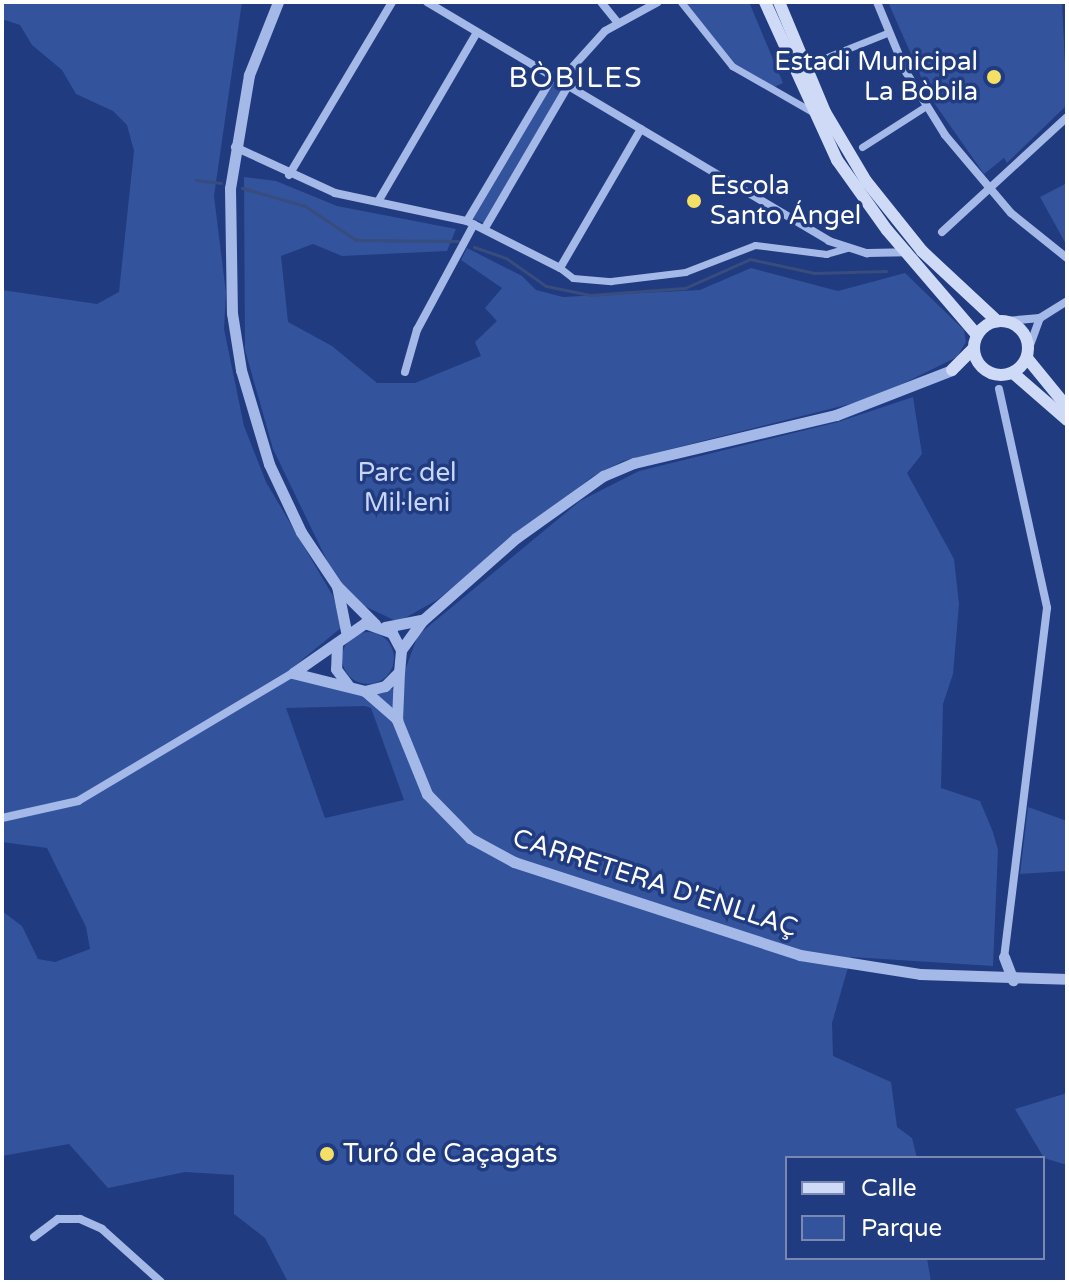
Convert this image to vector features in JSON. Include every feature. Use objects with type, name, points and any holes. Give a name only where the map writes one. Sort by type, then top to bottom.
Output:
[{"type":"main road","points":[[765,2],[811,111],[858,191],[975,341],[987,371],[999,389],[1028,353]]},
{"type":"main road","points":[[779,2],[825,112],[866,181],[922,251],[1002,321],[1021,329],[1028,353],[1067,407]]},
{"type":"main road","points":[[952,370],[975,341],[1002,321]]},
{"type":"main road","points":[[952,370],[1010,374],[1067,420]]},
{"type":"street","points":[[278,2],[249,75],[235,147],[230,197],[232,313],[251,410],[301,532],[337,586],[380,625],[401,650]]},
{"type":"street","points":[[289,175],[392,2]]},
{"type":"street","points":[[427,2],[847,248]]},
{"type":"street","points":[[601,2],[617,22]]},
{"type":"street","points":[[405,372],[417,330],[470,222],[560,81],[617,22],[658,2]]},
{"type":"street","points":[[681,2],[732,66],[811,111]]},
{"type":"street","points":[[877,2],[926,106],[989,188],[1035,236],[1067,258]]},
{"type":"street","points":[[379,200],[477,32]]},
{"type":"street","points":[[822,59],[889,32]]},
{"type":"street","points":[[485,228],[560,81]]},
{"type":"street","points":[[862,147],[926,106]]},
{"type":"street","points":[[942,232],[1067,117]]},
{"type":"street","points":[[560,268],[641,129]]},
{"type":"street","points":[[235,147],[289,175],[335,193],[470,222],[560,268],[573,278],[611,281],[685,272],[755,245],[826,254],[847,248],[906,252]]},
{"type":"street","points":[[1002,321],[1040,318],[1067,301]]},
{"type":"street","points":[[1028,353],[1040,318]]},
{"type":"street","points":[[293,673],[365,691],[385,686],[399,672],[401,650],[423,620],[516,538],[603,476],[634,463],[836,415],[952,370]]},
{"type":"street","points":[[994,979],[1004,957],[1047,608],[999,389]]},
{"type":"street","points":[[337,586],[342,635],[333,659],[349,685]]},
{"type":"street","points":[[2,818],[78,801],[293,673],[342,635],[380,625],[423,620]]},
{"type":"street","name":"CARRETERA D'ENLLAÇ","points":[[397,720],[399,672]]},
{"type":"street","name":"CARRETERA D'ENLLAÇ","points":[[365,691],[397,720],[440,814],[514,862],[800,955],[994,979],[1067,979]]},
{"type":"street","points":[[1004,957],[1013,980]]},
{"type":"street","points":[[34,1237],[58,1219],[80,1219],[102,1229],[161,1282]]},
{"type":"green space","points":[[2,2],[242,2],[214,196],[226,293],[224,329],[244,426],[266,482],[333,596],[342,627],[286,673],[331,687],[398,689],[418,635],[580,501],[639,471],[838,422],[913,397],[922,454],[907,473],[954,559],[959,604],[953,674],[943,704],[941,788],[980,801],[993,832],[998,850],[993,966],[851,957],[832,1023],[833,1056],[891,1082],[897,1127],[912,1138],[916,1156],[785,1156],[785,1260],[927,1260],[931,1282],[288,1282],[265,1238],[234,1214],[234,1175],[185,1172],[108,1188],[69,1144],[2,1156],[2,911],[22,926],[38,959],[55,962],[90,949],[86,927],[47,848],[2,842],[2,290],[97,304],[119,292],[134,151],[127,125],[113,111],[76,94],[62,70],[32,45],[20,25],[2,19]],"holes":[[[286,708],[371,708],[404,800],[325,818]]]},
{"type":"green space","points":[[691,2],[749,2],[783,83],[768,90],[734,64],[684,5]]},
{"type":"green space","name":"Estadi Municipal La Bòbila","points":[[888,2],[1062,2],[1067,105],[1007,163],[1004,158],[984,174],[930,97]]},
{"type":"green space","points":[[554,81],[563,87],[484,223],[471,218]]},
{"type":"green space","name":"Parc del Mil·leni","points":[[244,177],[276,181],[337,206],[456,229],[447,251],[342,256],[313,244],[281,256],[288,322],[332,346],[377,383],[415,383],[481,356],[475,342],[497,321],[485,308],[502,288],[461,260],[467,248],[522,276],[536,290],[563,297],[700,290],[751,268],[838,291],[905,273],[964,330],[966,342],[957,357],[874,398],[623,461],[592,477],[437,600],[398,622],[356,602],[332,571],[273,449],[245,350]]},
{"type":"green space","points":[[1067,183],[1067,246],[1040,197]]},
{"type":"green space","points":[[368,632],[386,640],[394,658],[386,676],[368,684],[350,676],[342,658],[350,640]]},
{"type":"green space","points":[[1028,807],[1067,821],[1067,871],[1020,874]]},
{"type":"green space","points":[[1067,1093],[1067,1165],[1043,1156],[1015,1109]]},
{"type":"waterway","points":[[196,180],[221,183]]},
{"type":"waterway","points":[[242,188],[305,206],[356,240],[458,241]]},
{"type":"waterway","points":[[474,247],[506,258],[546,286],[590,295],[685,288],[750,259],[815,273],[886,271]]},
{"type":"place","name":"Estadi Municipal La Bòbila","points":[[994,77]]},
{"type":"place","name":"Escola Santo Ángel","points":[[694,201]]},
{"type":"place","name":"Turó de Caçagats","points":[[327,1154]]},
{"type":"district","name":"BÒBILES","points":[[576,78]]}]
